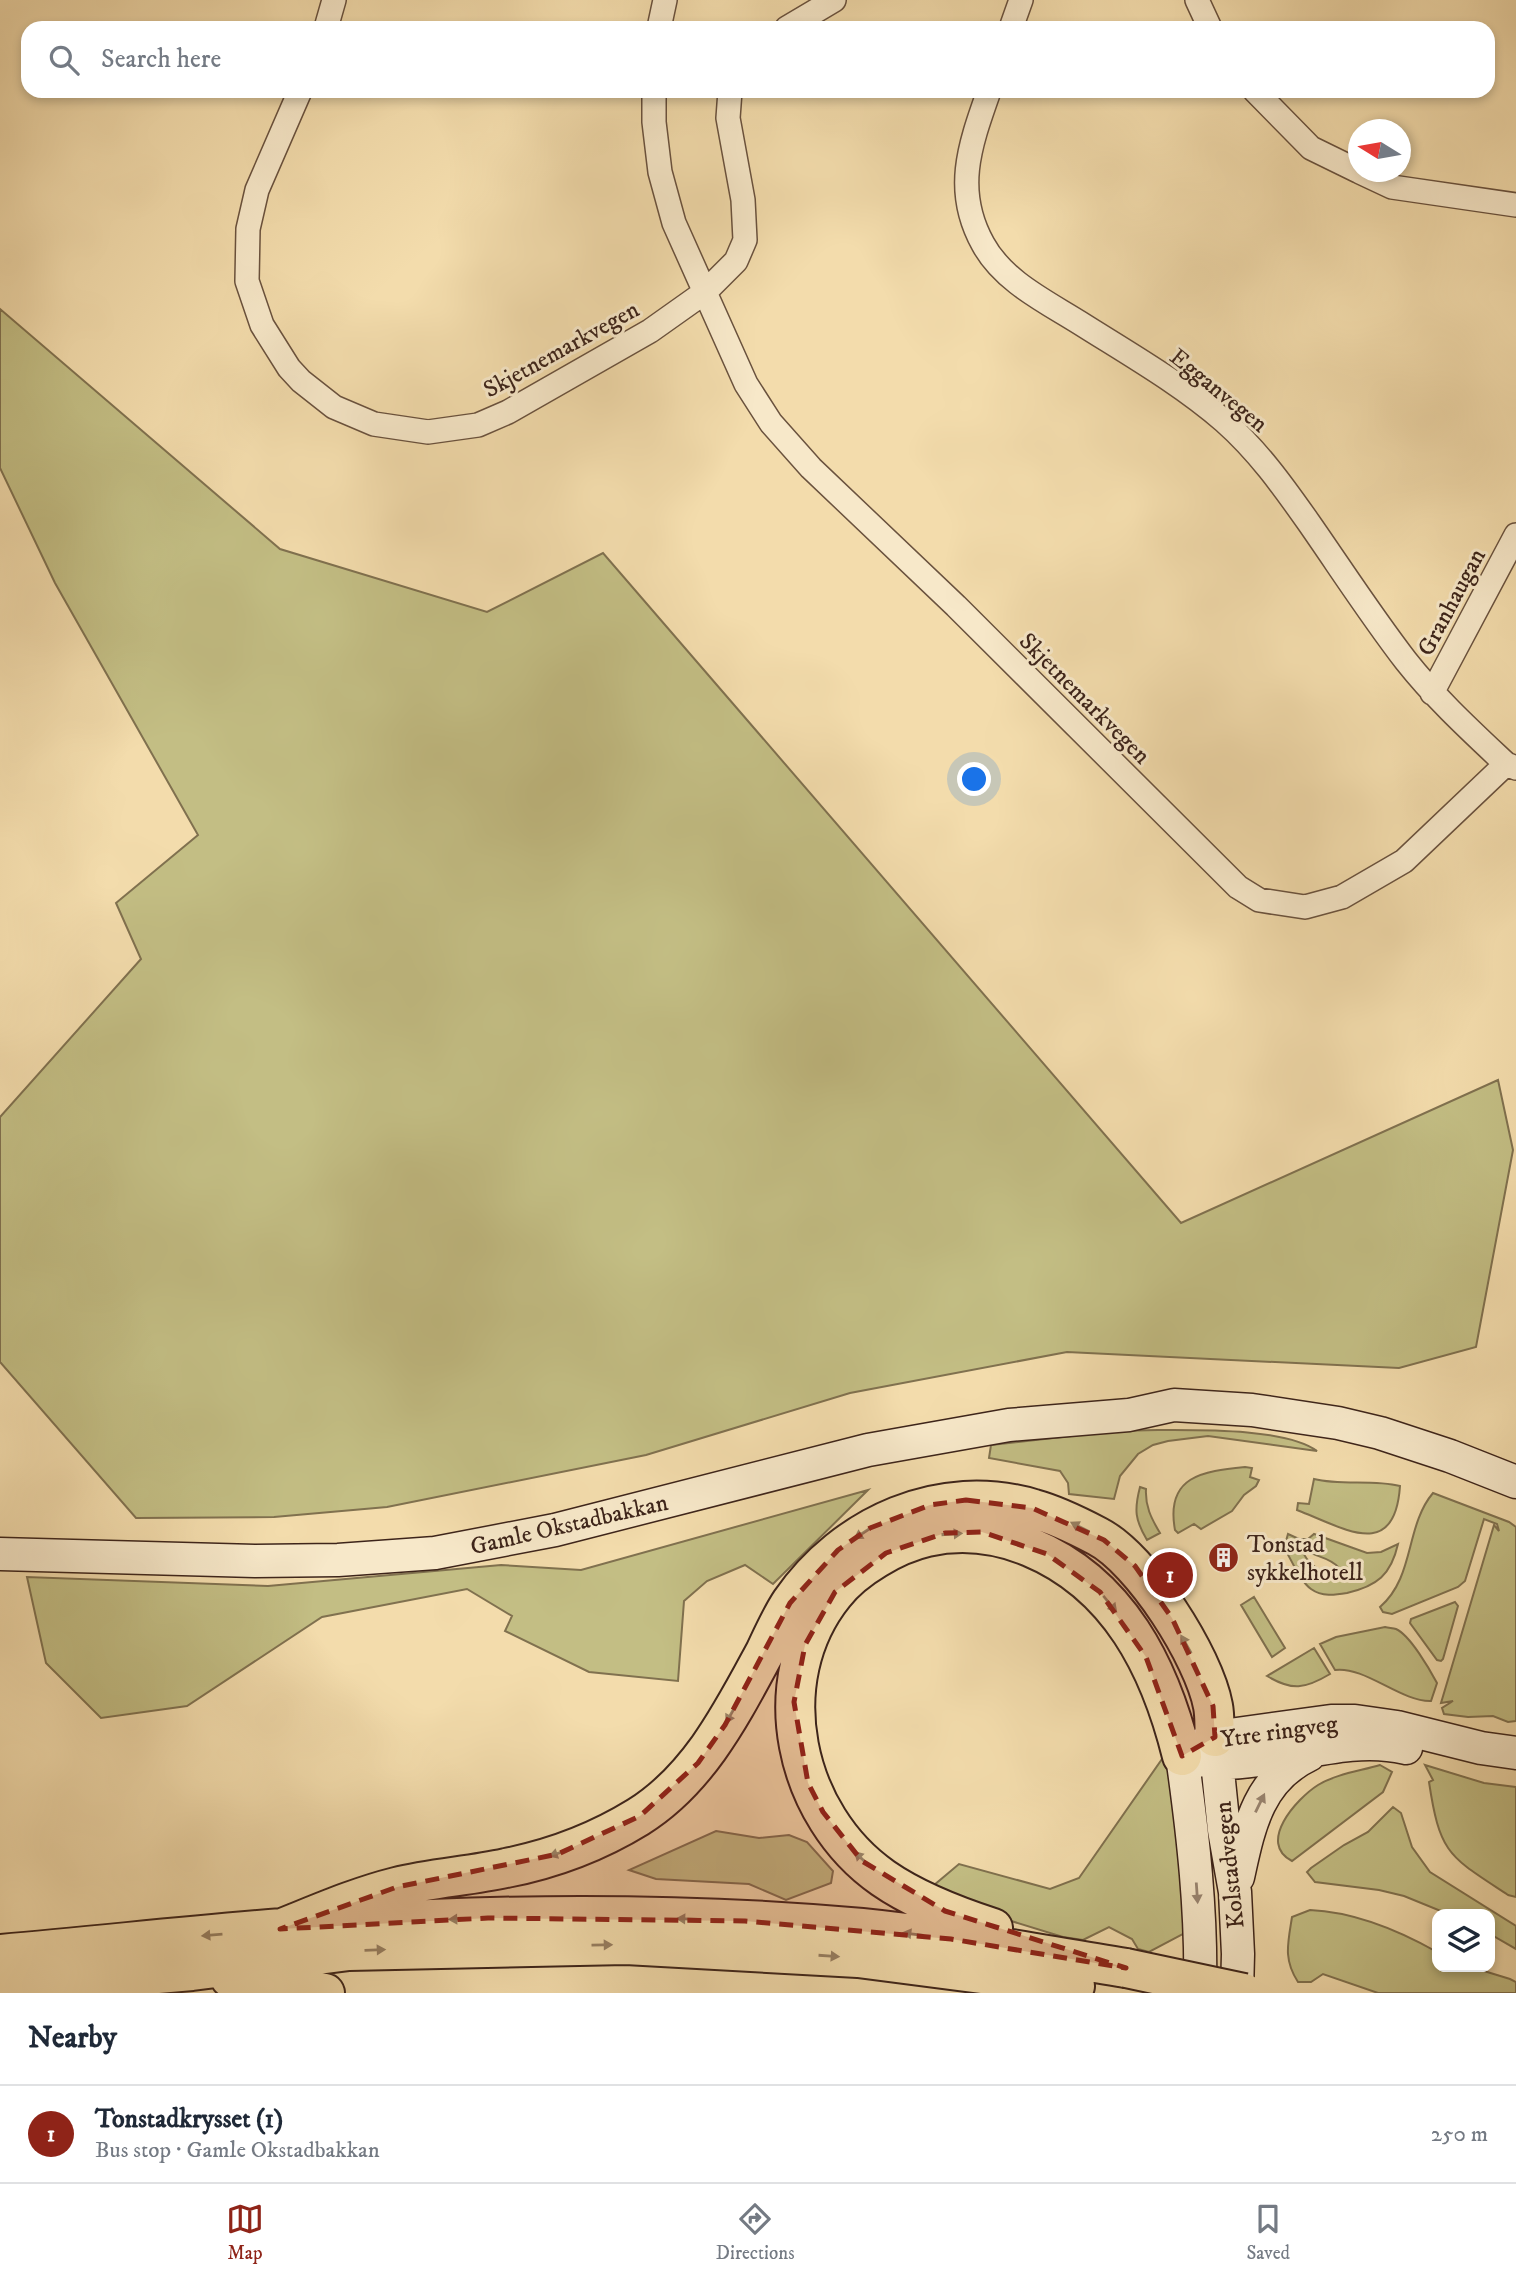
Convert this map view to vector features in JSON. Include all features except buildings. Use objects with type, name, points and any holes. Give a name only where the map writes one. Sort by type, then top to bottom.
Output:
[{"type":"highway","points":[[279,1929],[397,1887],[508,1868],[558,1854],[597,1839],[640,1816],[689,1772],[725,1725],[790,1603],[819,1569],[838,1550],[870,1528],[900,1514],[930,1505],[966,1500],[1000,1502],[1032,1508],[1064,1519],[1104,1540],[1135,1566],[1172,1618],[1193,1655],[1213,1706],[1205,1752]]},
{"type":"highway","points":[[1121,1981],[945,1911],[883,1878],[841,1839],[822,1812],[808,1783],[797,1734],[794,1702],[805,1645],[818,1617],[835,1592],[859,1571],[886,1553],[914,1540],[945,1533],[982,1532],[1014,1540],[1067,1565],[1100,1591],[1120,1616],[1146,1657],[1174,1723],[1205,1752]]},
{"type":"highway","points":[[0,1954],[352,1923],[626,1917],[862,1928],[951,1939],[1121,1981]]},
{"type":"highway","points":[[0,1990],[192,1971],[349,1951],[626,1945],[859,1958],[1058,1983],[1121,1981],[1244,1993]]},
{"type":"highway","points":[[192,1971],[325,1993]]},
{"type":"highway","points":[[1007,1993],[1058,1983]]},
{"type":"main road","name":"Gamle Okstadbakkan","points":[[0,1554],[255,1561],[338,1560],[435,1553],[555,1530],[868,1450],[1009,1424],[1129,1415],[1174,1405],[1252,1410],[1328,1421],[1380,1433],[1516,1482]]},
{"type":"main road","name":"Gamle Okstadbakkan","points":[[1129,1415],[1174,1423],[1249,1426],[1335,1440],[1420,1463],[1516,1500]]},
{"type":"main road","name":"Ytre ringveg","points":[[1205,1752],[1331,1721],[1355,1721],[1397,1727],[1516,1754]]},
{"type":"main road","name":"Ytre ringveg","points":[[1205,1752],[1321,1750],[1352,1744],[1377,1744],[1400,1746],[1516,1776]]},
{"type":"main road","name":"Ytre ringveg","points":[[1235,1892],[1249,1827],[1266,1791],[1279,1775],[1300,1760],[1321,1750]]},
{"type":"main road","name":"Kolstadvegen","points":[[1205,1752],[1224,1830],[1235,1892],[1237,1993]]},
{"type":"main road","name":"Kolstadvegen","points":[[1200,1993],[1198,1899],[1192,1825],[1205,1752]]},
{"type":"street","points":[[328,21],[334,0]]},
{"type":"street","points":[[660,21],[665,0]]},
{"type":"street","points":[[799,21],[834,0]]},
{"type":"street","points":[[1014,21],[1021,0]]},
{"type":"street","points":[[1197,0],[1207,21]]},
{"type":"street","name":"Skjetnemarkvegen","points":[[297,98],[257,190],[248,229],[247,281],[262,326],[289,368],[334,407],[374,424],[428,432],[478,425],[508,412],[650,331],[705,292]]},
{"type":"street","name":"Skjetnemarkvegen","points":[[654,98],[660,172],[674,223],[746,384],[771,423],[811,468],[956,606],[1238,887],[1259,900],[1305,907],[1342,897],[1404,860],[1511,766]]},
{"type":"street","points":[[705,292],[736,261],[745,240],[743,200],[728,118],[729,98]]},
{"type":"street","name":"Egganvegen","points":[[987,98],[971,142],[966,167],[967,191],[971,218],[983,245],[1001,271],[1185,390],[1226,423],[1269,467],[1406,660],[1433,693],[1511,766]]},
{"type":"street","points":[[1262,98],[1311,148],[1348,166]]},
{"type":"street","points":[[1382,182],[1392,187],[1516,205]]},
{"type":"street","name":"Granhaugan","points":[[1433,693],[1516,535]]},
{"type":"highlighted area","points":[[966,1500],[1032,1508],[1104,1540],[1135,1566],[1172,1618],[1213,1706],[1215,1737],[1182,1756],[1146,1657],[1100,1592],[1047,1554],[982,1532],[945,1533],[886,1553],[835,1592],[805,1645],[794,1702],[808,1783],[823,1812],[862,1861],[945,1911],[1126,1968],[951,1939],[745,1921],[488,1918],[280,1929],[397,1887],[558,1854],[640,1816],[698,1763],[725,1725],[790,1603],[810,1579],[838,1550],[870,1528],[930,1505]]},
{"type":"shaded area","points":[[0,309],[280,549],[487,612],[603,553],[1181,1223],[1498,1080],[1513,1150],[1476,1347],[1399,1368],[1067,1352],[850,1393],[646,1455],[387,1507],[274,1517],[136,1518],[0,1362],[0,1117],[141,959],[116,903],[198,835],[55,583],[0,468]]},
{"type":"shaded area","points":[[1115,1431],[1264,1434],[1303,1443],[1317,1451],[1208,1436],[1168,1441],[1153,1445],[1138,1454],[1120,1476],[1114,1499],[1069,1494],[1068,1483],[1060,1471],[989,1458],[991,1445]]},
{"type":"shaded area","points":[[1252,1468],[1250,1477],[1259,1480],[1232,1511],[1201,1529],[1194,1524],[1178,1533],[1175,1530],[1173,1512],[1182,1487],[1202,1474]]},
{"type":"shaded area","points":[[1314,1479],[1400,1486],[1396,1509],[1389,1524],[1379,1531],[1366,1534],[1336,1526],[1297,1510],[1298,1503],[1309,1504]]},
{"type":"shaded area","points":[[1140,1487],[1146,1489],[1149,1512],[1160,1533],[1147,1540],[1137,1515]]},
{"type":"shaded area","points":[[868,1490],[773,1584],[745,1565],[707,1581],[684,1601],[678,1681],[589,1672],[505,1631],[512,1616],[467,1589],[322,1617],[187,1706],[101,1718],[46,1663],[27,1577],[268,1586],[501,1565],[581,1570]]},
{"type":"shaded area","points":[[1433,1493],[1516,1527],[1516,1721],[1508,1722],[1493,1716],[1444,1714],[1442,1708],[1453,1701],[1441,1703],[1494,1525],[1499,1531],[1497,1524],[1484,1519],[1465,1581],[1458,1587],[1392,1614],[1383,1612],[1380,1607],[1399,1581],[1418,1521]]},
{"type":"shaded area","points":[[1288,1534],[1299,1539],[1303,1553],[1317,1569],[1331,1573],[1338,1573],[1338,1567],[1307,1550],[1302,1539],[1308,1539],[1314,1534],[1367,1553],[1381,1552],[1398,1544],[1391,1564],[1381,1578],[1367,1587],[1329,1595],[1311,1589],[1299,1575],[1284,1548]]},
{"type":"shaded area","points":[[1254,1597],[1285,1648],[1272,1657],[1241,1605]]},
{"type":"shaded area","points":[[1455,1602],[1458,1606],[1443,1659],[1437,1660],[1410,1623],[1411,1619]]},
{"type":"shaded area","points":[[1385,1627],[1401,1633],[1425,1662],[1437,1683],[1431,1701],[1408,1696],[1358,1673],[1335,1670],[1320,1644],[1336,1637]]},
{"type":"shaded area","points":[[1314,1648],[1330,1674],[1313,1683],[1298,1686],[1284,1684],[1267,1676]]},
{"type":"shaded area","points":[[1169,1749],[1186,1916],[1185,1933],[1149,1952],[1138,1949],[1132,1939],[1109,1927],[1083,1940],[1063,1937],[966,1907],[933,1886],[959,1864],[1050,1889],[1079,1878]]},
{"type":"shaded area","points":[[1380,1765],[1392,1772],[1383,1792],[1292,1861],[1282,1853],[1278,1843],[1279,1833],[1291,1810],[1300,1800],[1318,1785],[1332,1778]]},
{"type":"shaded area","points":[[1425,1765],[1484,1783],[1516,1787],[1516,1897],[1508,1895],[1472,1871],[1450,1851],[1438,1825],[1429,1782],[1433,1780]]},
{"type":"shaded area","points":[[1393,1807],[1401,1813],[1412,1847],[1430,1872],[1489,1909],[1436,1909],[1404,1896],[1379,1890],[1315,1882],[1307,1872],[1344,1845],[1368,1832]]},
{"type":"shaded area","points":[[716,1831],[759,1838],[789,1835],[807,1842],[833,1871],[831,1883],[786,1900],[749,1884],[656,1879],[629,1870]]},
{"type":"shaded area","points":[[1310,1910],[1360,1918],[1407,1936],[1432,1949],[1432,1972],[1487,1972],[1516,1982],[1516,1993],[1378,1993],[1323,1974],[1311,1982],[1298,1982],[1288,1958],[1292,1917]]},
{"type":"shaded area","points":[[1495,1913],[1516,1926],[1516,1949],[1495,1937]]},
{"type":"place","name":"Tonstad sykkelhotell","points":[[1224,1558]]},
{"type":"place","name":"Tonstadkrysset (1)","points":[[1170,1575]]}]
